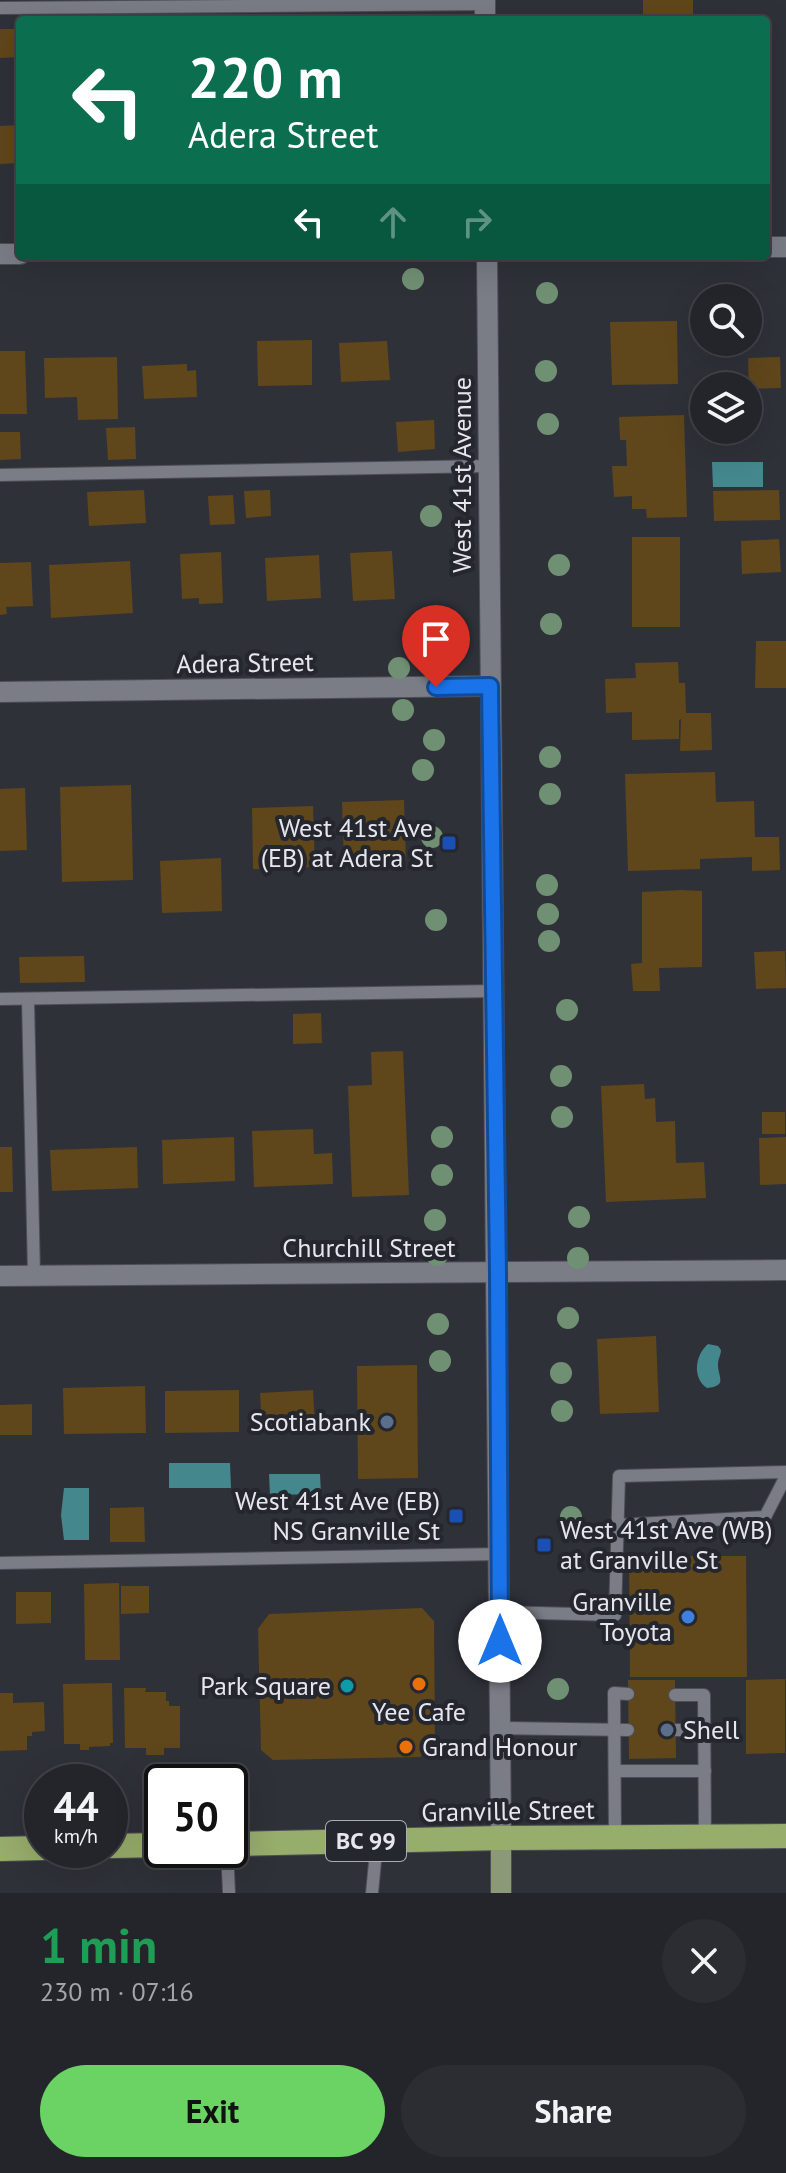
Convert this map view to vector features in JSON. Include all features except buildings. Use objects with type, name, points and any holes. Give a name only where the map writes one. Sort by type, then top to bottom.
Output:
[{"type":"highway","name":"Granville Street","points":[[248,1844],[786,1836]]},
{"type":"highway","points":[[0,1849],[24,1848]]},
{"type":"main road","name":"West 41st Avenue","points":[[487,260],[501,1893]]},
{"type":"main road","name":"Adera Street","points":[[0,692],[490,686]]},
{"type":"main road","name":"Churchill Street","points":[[0,1276],[786,1270]]},
{"type":"lane","points":[[0,8],[485,8]]},
{"type":"lane","points":[[0,475],[488,466]]},
{"type":"lane","points":[[0,999],[494,991]]},
{"type":"lane","points":[[28,1000],[34,1275]]},
{"type":"lane","points":[[499,1612],[615,1615],[617,1525],[619,1476],[786,1474],[765,1517],[617,1525]]},
{"type":"lane","points":[[0,1563],[499,1554]]},
{"type":"lane","points":[[615,1837],[614,1693],[628,1694]]},
{"type":"lane","points":[[675,1695],[704,1695],[705,1837]]},
{"type":"lane","points":[[500,1728],[628,1730]]},
{"type":"lane","points":[[676,1730],[705,1730]]},
{"type":"lane","points":[[615,1771],[705,1771]]},
{"type":"lane","points":[[372,1893],[377,1841]]},
{"type":"lane","points":[[228,1868],[229,1893]]},
{"type":"water","points":[[712,462],[763,462],[763,487],[713,487]]},
{"type":"water","points":[[708,1344],[721,1350],[718,1363],[720,1383],[707,1388],[699,1378],[697,1366],[700,1354]]},
{"type":"water","points":[[169,1463],[230,1463],[231,1488],[169,1488]]},
{"type":"water","points":[[269,1474],[320,1474],[321,1494],[270,1495]]},
{"type":"water","points":[[64,1488],[89,1488],[89,1540],[64,1540],[61,1515]]},
{"type":"place","name":"West 41st Ave (EB) at Adera St","points":[[449,843]]},
{"type":"place","name":"Scotiabank","points":[[387,1422]]},
{"type":"place","name":"West 41st Ave (EB) NS Granville St","points":[[456,1516]]},
{"type":"place","name":"West 41st Ave (WB) at Granville St","points":[[544,1545]]},
{"type":"place","name":"Granville Toyota","points":[[688,1617]]},
{"type":"place","name":"Yee Cafe","points":[[419,1684]]},
{"type":"place","name":"Park Square","points":[[347,1686]]},
{"type":"place","name":"Shell","points":[[667,1730]]},
{"type":"place","name":"Grand Honour","points":[[406,1747]]},
{"type":"route","points":[[436,687],[490,686],[500,1641]]}]
